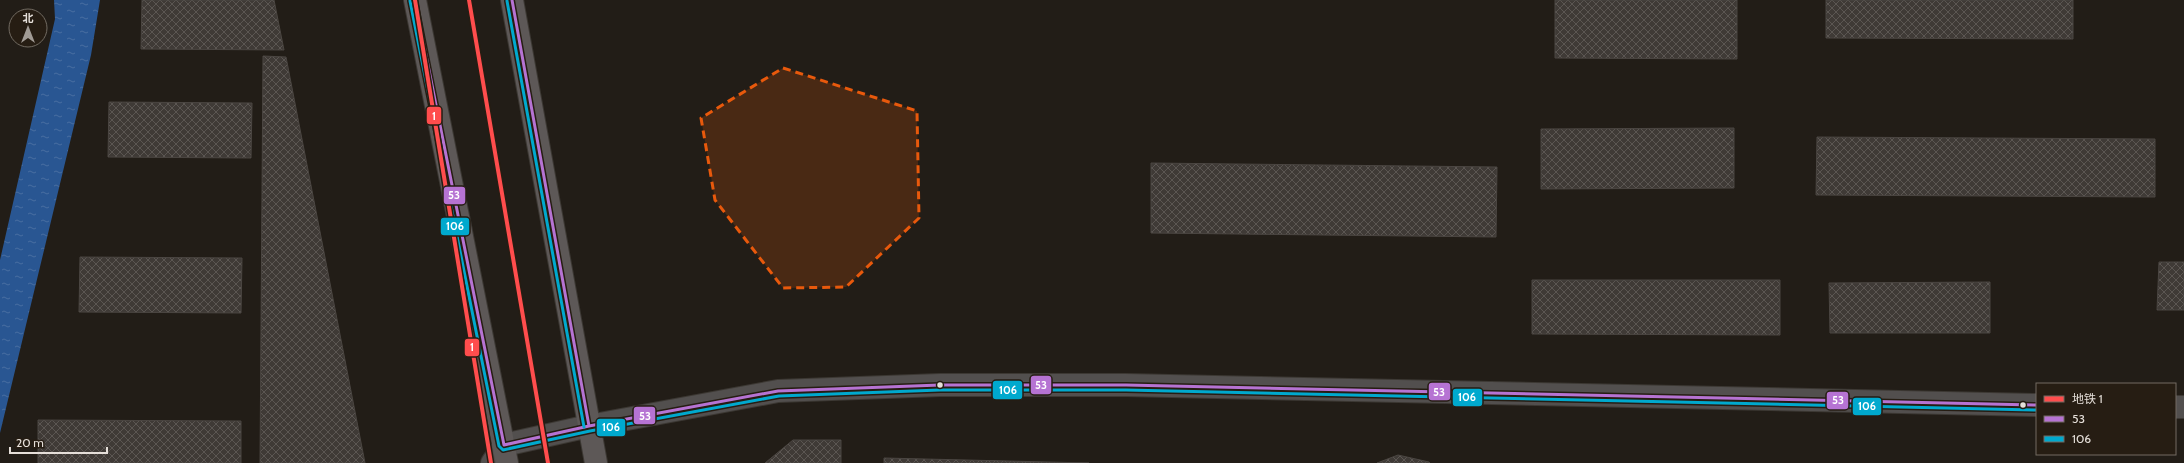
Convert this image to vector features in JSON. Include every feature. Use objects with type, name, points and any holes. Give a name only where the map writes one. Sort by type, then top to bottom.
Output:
[{"type":"main road","points":[[415,0],[506,454]]},
{"type":"main road","points":[[512,0],[596,463]]},
{"type":"street","points":[[492,463],[506,454],[589,426],[778,391],[940,385],[1126,385],[2036,405]]},
{"type":"highlighted area","points":[[783,68],[917,111],[919,218],[846,287],[783,288],[715,200],[701,118]]},
{"type":"water","points":[[54,0],[100,0],[91,55],[0,433],[0,260],[55,19]]},
{"type":"building","points":[[142,0],[274,0],[284,50],[141,49]]},
{"type":"building","points":[[1555,0],[1737,0],[1737,59],[1555,58]]},
{"type":"building","points":[[1826,0],[2073,0],[2073,39],[1826,38]]},
{"type":"building","points":[[263,56],[286,57],[365,463],[260,463]]},
{"type":"building","points":[[109,102],[252,103],[251,158],[108,157]]},
{"type":"building","points":[[1734,128],[1734,188],[1541,189],[1541,129]]},
{"type":"building","points":[[1817,137],[2155,139],[2155,197],[1816,195]]},
{"type":"building","points":[[1151,163],[1497,167],[1496,237],[1151,233]]},
{"type":"building","points":[[80,257],[242,258],[241,313],[79,312]]},
{"type":"building","points":[[2159,262],[2184,262],[2184,310],[2157,310]]},
{"type":"building","points":[[1532,280],[1780,280],[1780,335],[1532,334]]},
{"type":"building","points":[[1990,282],[1990,333],[1830,333],[1829,283]]},
{"type":"building","points":[[38,420],[241,421],[241,463],[38,463]]},
{"type":"building","points":[[793,440],[841,440],[841,463],[765,463]]},
{"type":"building","points":[[1398,455],[1429,462],[1430,463],[1377,463]]},
{"type":"building","points":[[884,458],[1089,463],[884,463]]},
{"type":"metro line","name":"1","points":[[415,0],[491,463]]},
{"type":"metro line","name":"1","points":[[469,0],[548,463]]},
{"type":"transit line","name":"53","points":[[415,0],[504,445],[589,426],[778,391],[940,385],[1126,385],[2036,405]]},
{"type":"transit line","name":"53","points":[[512,0],[589,426]]},
{"type":"transit line","name":"106","points":[[410,1],[499,446],[503,450],[590,431],[779,396],[940,390],[1126,390],[2036,410]]},
{"type":"transit line","name":"106","points":[[507,1],[584,427]]}]
